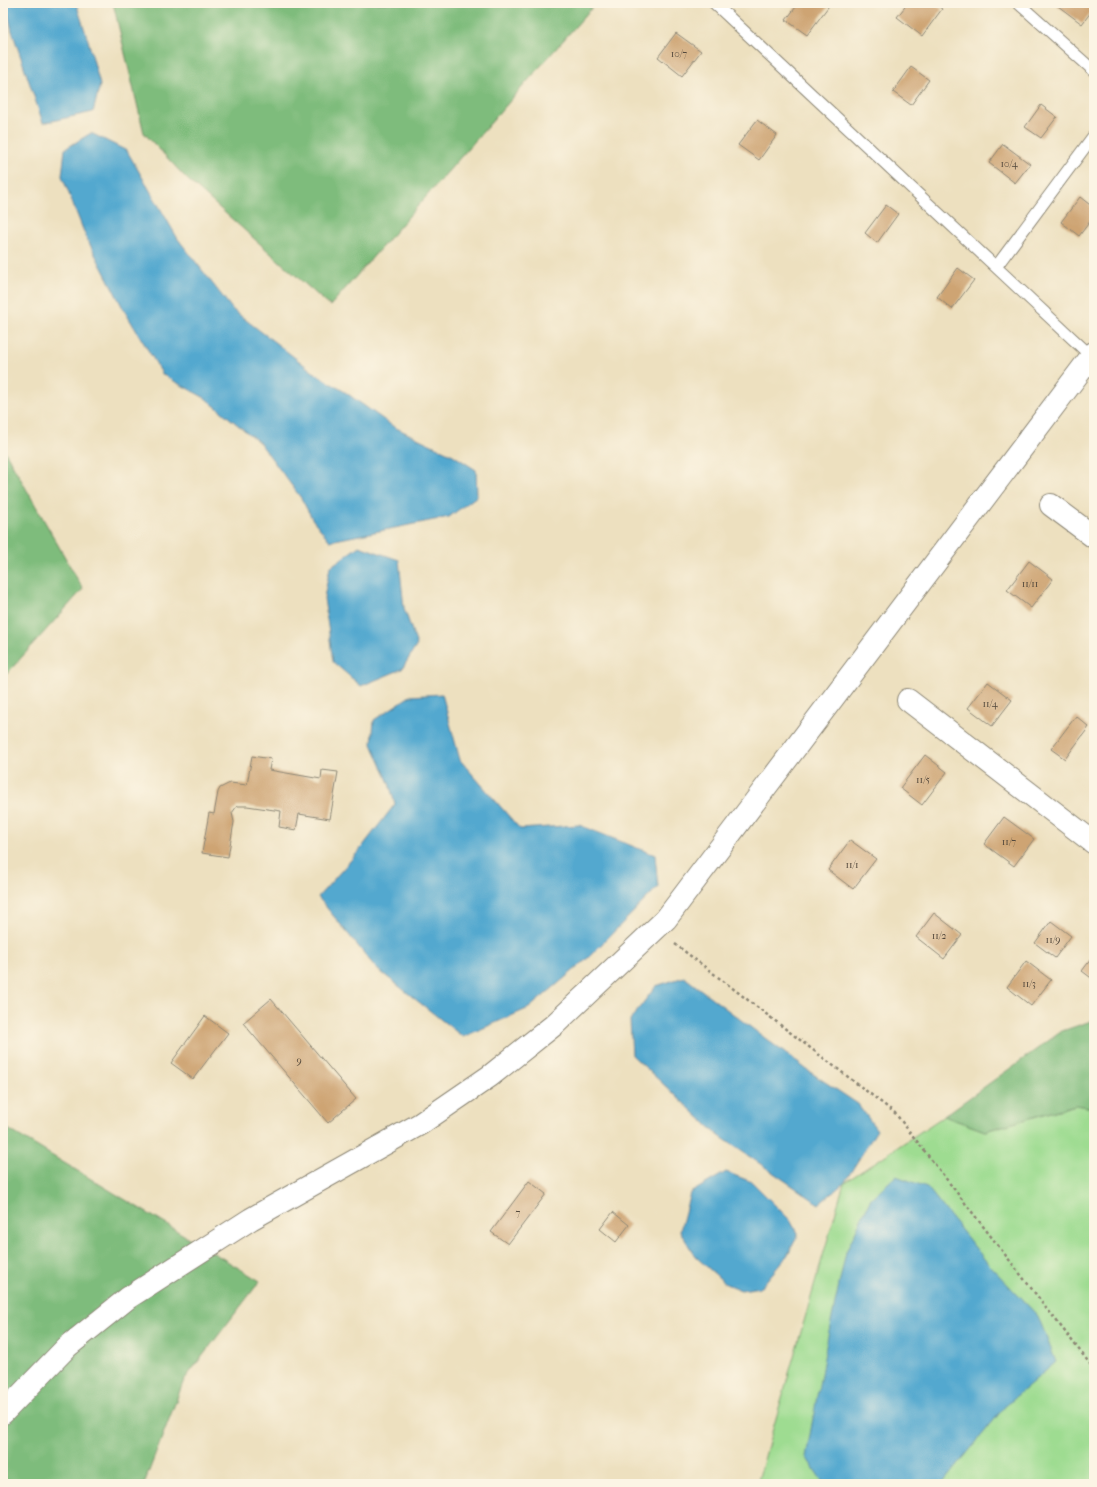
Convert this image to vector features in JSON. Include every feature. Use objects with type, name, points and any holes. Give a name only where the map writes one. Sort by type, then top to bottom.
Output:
[{"type":"street","points":[[3,1413],[67,1347],[128,1298],[251,1219],[420,1124],[490,1076],[554,1025],[656,929],[666,919],[1093,355]]},
{"type":"street","points":[[1051,505],[1094,537]]},
{"type":"street","points":[[908,700],[1094,843]]},
{"type":"lane","points":[[1018,3],[1094,71]]},
{"type":"lane","points":[[716,4],[996,267],[1093,355]]},
{"type":"lane","points":[[996,267],[1094,135]]},
{"type":"path","points":[[656,929],[895,1113],[1094,1369]]},
{"type":"green space","points":[[113,3],[596,3],[330,306],[188,180],[144,133]]},
{"type":"green space","points":[[3,448],[83,589],[3,678]]},
{"type":"green space","points":[[1094,1020],[1094,1108],[1075,1105],[985,1131],[944,1116],[1062,1031]]},
{"type":"green space","points":[[1076,1105],[1094,1108],[1094,1484],[757,1484],[844,1183],[944,1116],[985,1131]]},
{"type":"green space","points":[[3,1126],[260,1281],[184,1380],[144,1484],[3,1484]]},
{"type":"water","points":[[6,3],[76,3],[100,85],[93,112],[43,123],[12,31]]},
{"type":"water","points":[[91,133],[127,151],[178,239],[233,310],[316,374],[345,392],[394,427],[453,455],[476,470],[477,496],[449,517],[330,541],[313,520],[301,498],[260,443],[205,398],[163,375],[124,310],[86,237],[62,176],[65,149]]},
{"type":"water","points":[[359,546],[399,560],[404,608],[417,645],[402,669],[361,686],[333,662],[324,598],[330,567]]},
{"type":"water","points":[[442,694],[460,760],[520,829],[579,825],[655,855],[658,887],[586,960],[529,1008],[463,1037],[376,968],[318,897],[359,851],[395,804],[389,783],[372,744],[374,720],[410,696]]},
{"type":"water","points":[[684,977],[810,1072],[858,1104],[877,1130],[844,1183],[819,1204],[718,1135],[632,1055],[630,1020],[656,986]]},
{"type":"water","points":[[726,1172],[752,1182],[790,1220],[798,1235],[787,1256],[761,1287],[741,1290],[726,1284],[695,1256],[680,1231],[690,1193]]},
{"type":"water","points":[[896,1176],[927,1187],[989,1265],[1038,1316],[1056,1362],[1007,1404],[942,1484],[824,1484],[806,1457],[827,1341],[846,1252],[871,1198]]},
{"type":"building","points":[[799,3],[831,3],[807,35],[786,20]]},
{"type":"building","points":[[908,3],[934,3],[942,9],[922,36],[897,17]]},
{"type":"building","points":[[1054,3],[1094,3],[1094,8],[1082,24]]},
{"type":"building","points":[[676,33],[701,51],[682,76],[658,57]]},
{"type":"building","points":[[911,67],[929,80],[911,105],[893,92]]},
{"type":"building","points":[[1041,105],[1057,117],[1041,138],[1025,127]]},
{"type":"building","points":[[757,120],[777,135],[759,160],[738,145]]},
{"type":"building","points":[[1003,144],[1030,164],[1015,183],[989,163]]},
{"type":"building","points":[[1080,197],[1094,208],[1094,216],[1079,236],[1061,222]]},
{"type":"building","points":[[886,205],[898,214],[877,243],[865,233]]},
{"type":"building","points":[[958,268],[974,280],[952,309],[937,297]]},
{"type":"building","points":[[1029,561],[1053,579],[1031,608],[1007,590]]},
{"type":"building","points":[[988,682],[1012,700],[992,726],[968,708]]},
{"type":"building","points":[[1076,716],[1089,727],[1065,759],[1051,749]]},
{"type":"building","points":[[925,755],[947,772],[922,805],[900,788]]},
{"type":"building","points":[[252,756],[271,759],[269,770],[321,779],[322,770],[338,772],[330,819],[299,814],[296,830],[279,827],[281,811],[237,806],[232,813],[234,822],[228,857],[202,853],[209,813],[214,814],[220,788],[230,783],[247,785]]},
{"type":"building","points":[[1004,817],[1034,839],[1014,866],[984,844]]},
{"type":"building","points":[[850,840],[876,859],[853,889],[828,870]]},
{"type":"building","points":[[934,913],[962,935],[944,959],[916,937]]},
{"type":"building","points":[[1051,921],[1071,936],[1055,958],[1035,943]]},
{"type":"building","points":[[1094,955],[1094,980],[1082,971]]},
{"type":"building","points":[[1026,961],[1051,980],[1031,1006],[1007,987]]},
{"type":"building","points":[[271,999],[356,1099],[328,1123],[243,1023]]},
{"type":"building","points":[[205,1016],[228,1033],[193,1079],[171,1063]]},
{"type":"building","points":[[529,1181],[546,1194],[508,1244],[491,1232]]},
{"type":"building","points":[[613,1212],[629,1225],[616,1242],[600,1229]]}]
